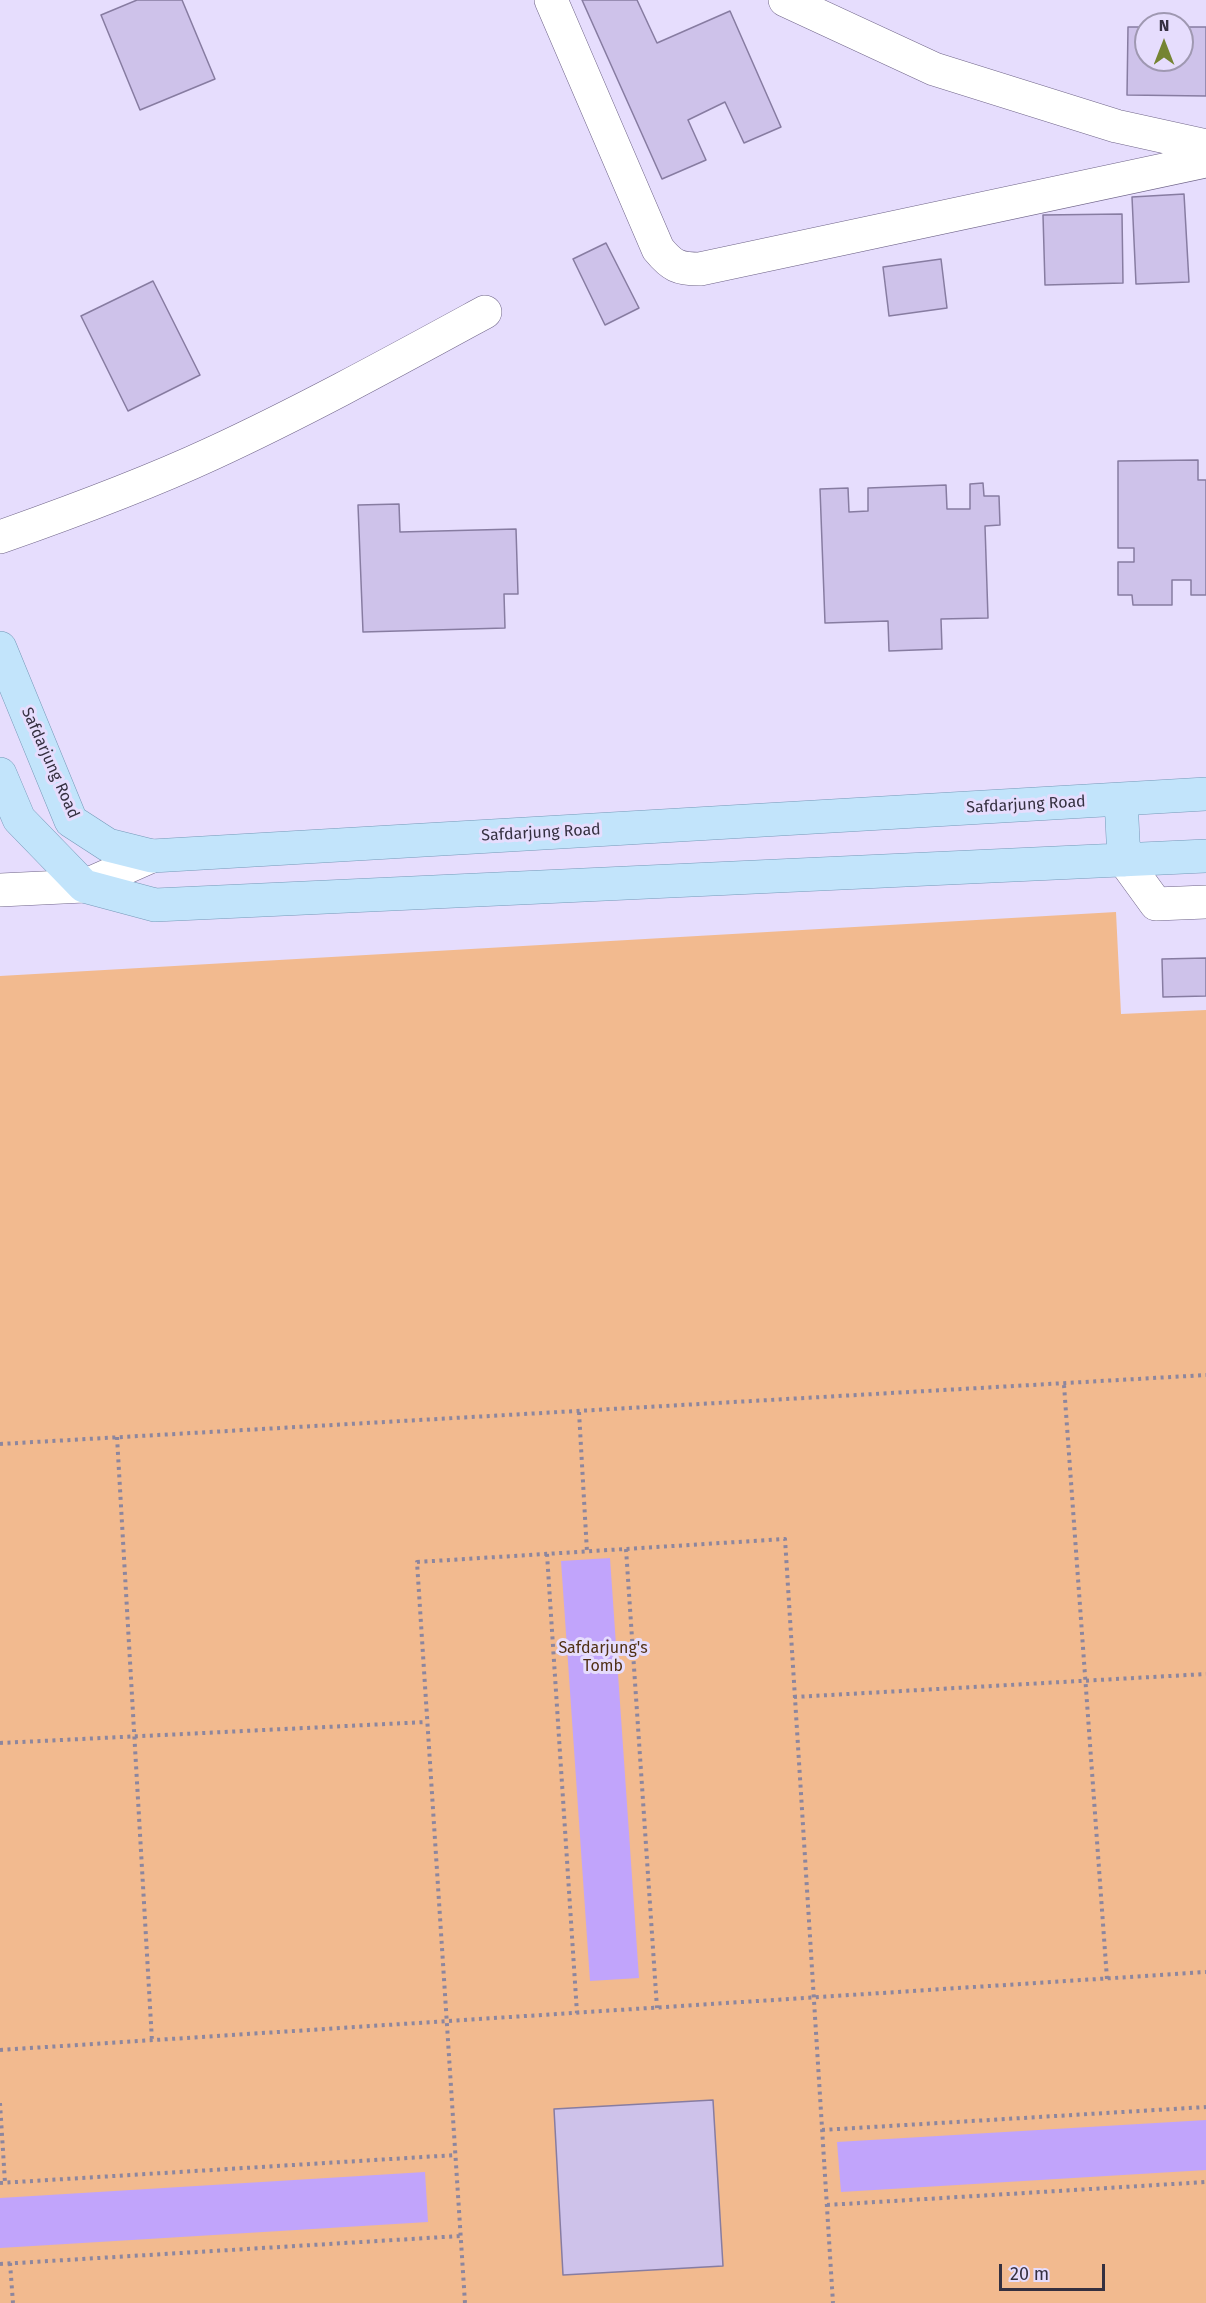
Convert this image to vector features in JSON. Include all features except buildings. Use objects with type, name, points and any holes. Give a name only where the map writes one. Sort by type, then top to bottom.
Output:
[{"type":"main road","name":"Safdarjung Road","points":[[0,648],[71,821],[108,845],[152,856],[1206,794]]},
{"type":"main road","points":[[0,774],[19,819],[84,886],[154,905],[1206,856]]},
{"type":"main road","points":[[1121,799],[1124,860]]},
{"type":"street","points":[[551,0],[658,249],[668,261],[682,269],[700,269],[1206,161]]},
{"type":"street","points":[[785,0],[934,69],[1116,126],[1206,146]]},
{"type":"street","points":[[0,537],[106,499],[210,455],[343,389],[485,312]]},
{"type":"street","points":[[0,890],[84,886],[152,856]]},
{"type":"street","points":[[1124,860],[1156,904],[1206,902]]},
{"type":"path","points":[[0,1443],[1064,1385],[1206,1375]]},
{"type":"path","points":[[1064,1385],[1107,1979]]},
{"type":"path","points":[[579,1412],[587,1552]]},
{"type":"path","points":[[117,1437],[152,2040]]},
{"type":"path","points":[[465,2303],[417,1562],[784,1539],[833,2303]]},
{"type":"path","points":[[626,1549],[657,2008]]},
{"type":"path","points":[[547,1554],[578,2013]]},
{"type":"path","points":[[794,1696],[1206,1674]]},
{"type":"path","points":[[0,1743],[428,1722]]},
{"type":"path","points":[[0,2050],[1206,1972]]},
{"type":"path","points":[[0,2103],[3,2183],[456,2155]]},
{"type":"path","points":[[822,2130],[1206,2107]]},
{"type":"path","points":[[827,2205],[1206,2182]]},
{"type":"path","points":[[0,2264],[461,2236]]},
{"type":"path","points":[[10,2263],[13,2303]]},
{"type":"green space","name":"Safdarjung's Tomb","points":[[1116,912],[1121,1014],[1206,1010],[1206,2303],[0,2303],[0,976]]},
{"type":"shaded area","points":[[610,1558],[639,1978],[590,1981],[561,1561]]},
{"type":"shaded area","points":[[1206,2120],[1206,2170],[841,2192],[837,2142]]},
{"type":"shaded area","points":[[425,2172],[428,2222],[0,2248],[0,2198]]}]
